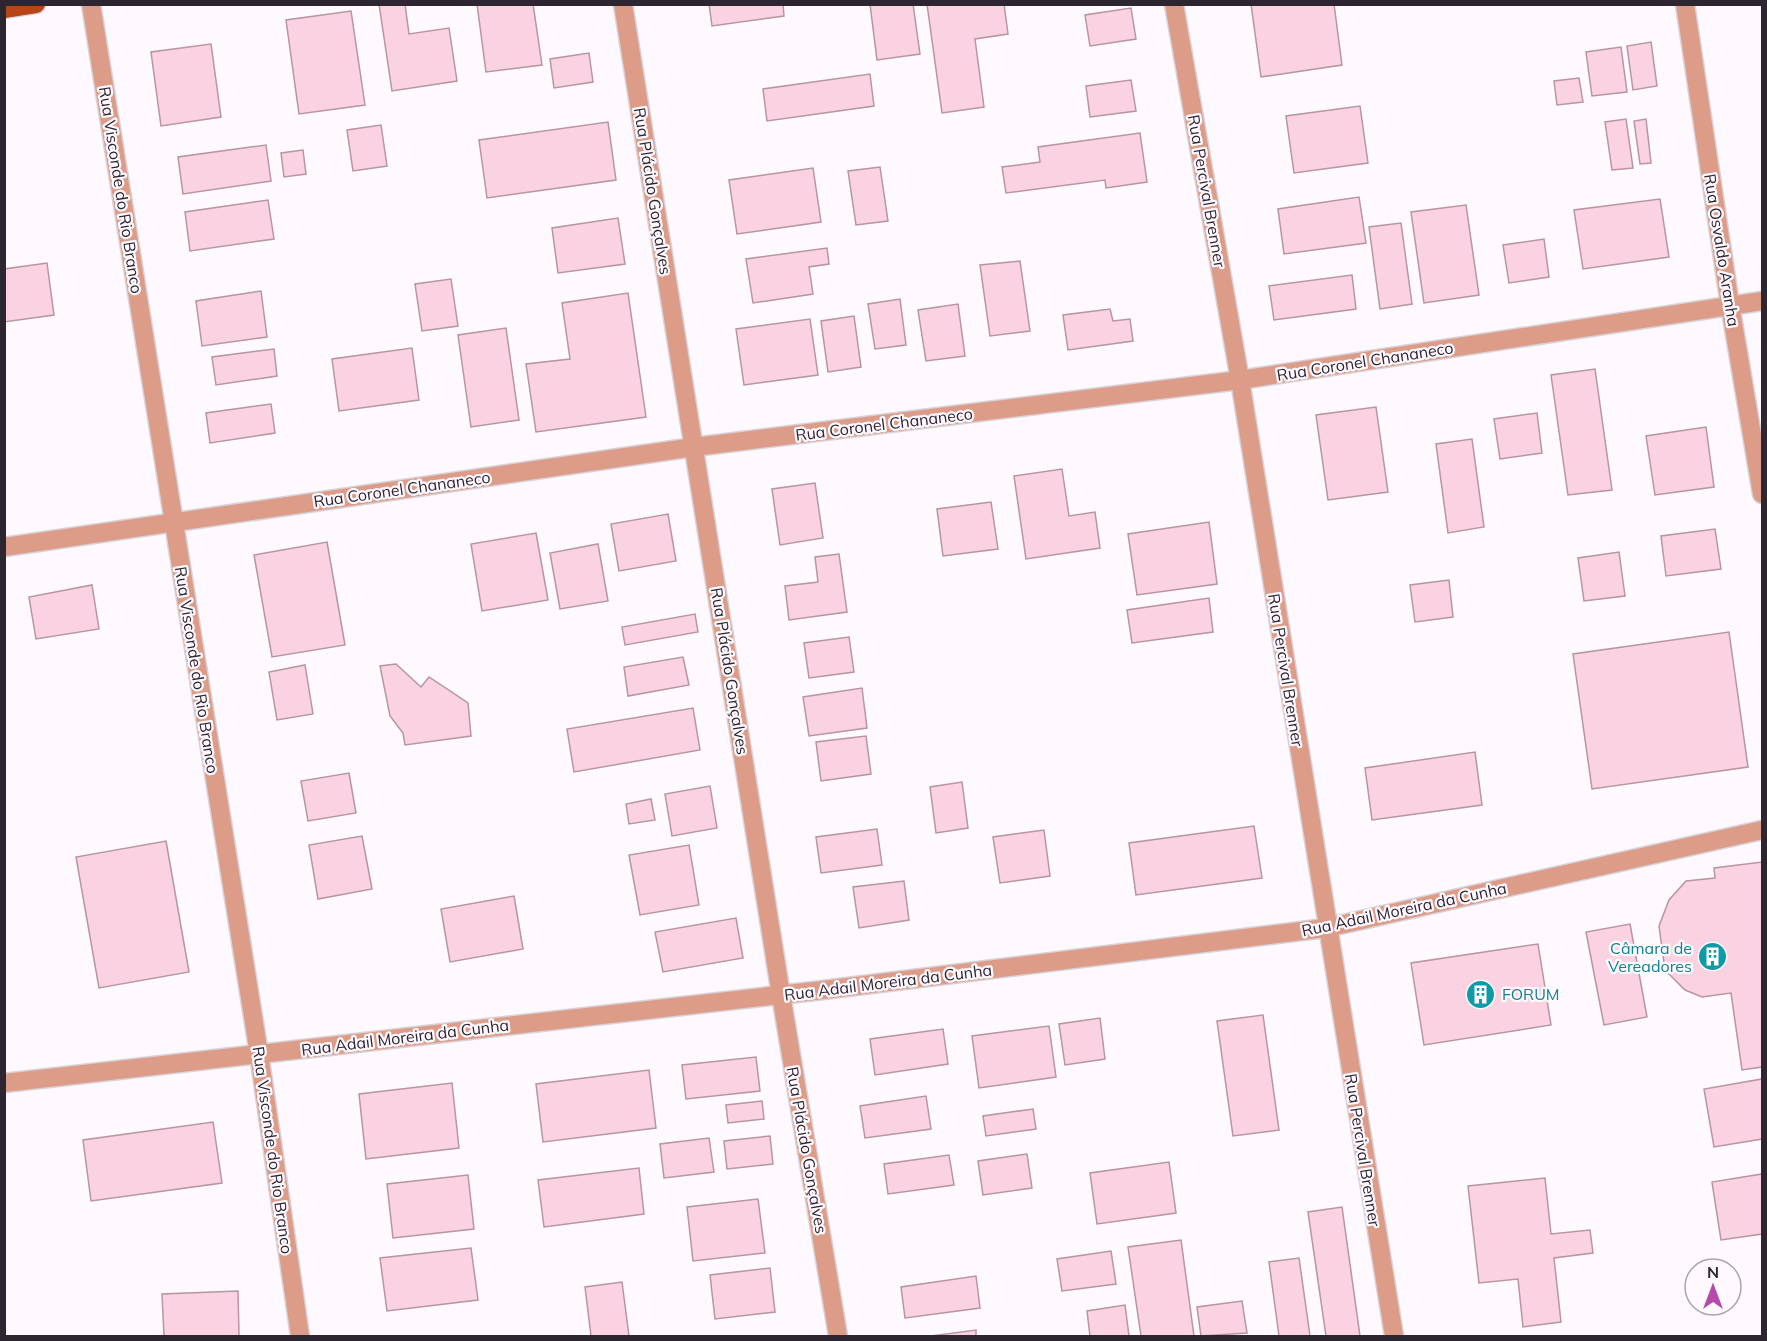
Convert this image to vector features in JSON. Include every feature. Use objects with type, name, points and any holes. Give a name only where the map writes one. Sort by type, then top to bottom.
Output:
[{"type":"main road","points":[[4,9],[36,4]]},
{"type":"street","name":"Rua Visconde do Rio Branco","points":[[91,4],[259,1054],[300,1336]]},
{"type":"street","name":"Rua Plácido Gonçalves","points":[[623,4],[781,995],[838,1336]]},
{"type":"street","name":"Rua Percival Brenner","points":[[1174,4],[1240,380],[1326,928],[1394,1336]]},
{"type":"street","name":"Rua Osvaldo Aranha","points":[[1685,4],[1730,305],[1762,494]]},
{"type":"street","name":"Rua Coronel Chananeco","points":[[4,547],[694,447],[1240,380],[1762,301]]},
{"type":"street","name":"Rua Adail Moreira da Cunha","points":[[4,1083],[781,995],[1326,928],[1762,830]]},
{"type":"building","points":[[379,4],[405,4],[409,34],[449,28],[457,81],[392,91]]},
{"type":"building","points":[[477,4],[533,4],[542,65],[486,72]]},
{"type":"building","points":[[709,4],[783,4],[784,16],[712,26]]},
{"type":"building","points":[[870,4],[913,4],[920,54],[877,60]]},
{"type":"building","points":[[927,4],[1004,4],[1008,34],[975,39],[984,107],[942,113]]},
{"type":"building","points":[[1251,4],[1334,4],[1342,65],[1261,77]]},
{"type":"building","points":[[1131,8],[1136,39],[1090,46],[1085,15]]},
{"type":"building","points":[[351,11],[365,105],[299,114],[286,20]]},
{"type":"building","points":[[1651,42],[1657,86],[1633,90],[1627,46]]},
{"type":"building","points":[[211,44],[221,117],[161,126],[151,52]]},
{"type":"building","points":[[1621,47],[1627,92],[1592,96],[1586,52]]},
{"type":"building","points":[[589,53],[593,82],[554,88],[550,59]]},
{"type":"building","points":[[870,74],[874,106],[767,121],[763,89]]},
{"type":"building","points":[[1579,78],[1583,102],[1557,105],[1554,81]]},
{"type":"building","points":[[1131,80],[1136,111],[1090,117],[1086,86]]},
{"type":"building","points":[[1360,106],[1368,163],[1294,173],[1286,116]]},
{"type":"building","points":[[1626,119],[1633,168],[1612,170],[1605,122]]},
{"type":"building","points":[[1646,119],[1651,163],[1640,164],[1634,121]]},
{"type":"building","points":[[608,122],[616,180],[487,198],[479,140]]},
{"type":"building","points":[[381,125],[387,166],[353,171],[347,130]]},
{"type":"building","points":[[1140,133],[1147,182],[1106,188],[1105,180],[1006,193],[1002,167],[1040,162],[1038,147]]},
{"type":"building","points":[[266,145],[271,181],[183,194],[178,157]]},
{"type":"building","points":[[303,150],[306,174],[284,177],[281,153]]},
{"type":"building","points":[[880,167],[888,221],[856,225],[848,171]]},
{"type":"building","points":[[813,168],[821,222],[737,234],[729,180]]},
{"type":"building","points":[[1359,197],[1366,243],[1284,254],[1278,209]]},
{"type":"building","points":[[1660,199],[1669,257],[1583,269],[1574,210]]},
{"type":"building","points":[[268,200],[274,239],[190,251],[185,212]]},
{"type":"building","points":[[1466,205],[1479,295],[1424,303],[1411,212]]},
{"type":"building","points":[[618,218],[625,264],[558,273],[552,228]]},
{"type":"building","points":[[1401,223],[1412,304],[1380,309],[1369,227]]},
{"type":"building","points":[[1544,239],[1549,277],[1509,283],[1503,245]]},
{"type":"building","points":[[827,248],[829,264],[809,267],[813,294],[753,303],[746,259]]},
{"type":"building","points":[[1020,261],[1030,331],[990,336],[980,265]]},
{"type":"building","points":[[47,263],[54,315],[4,322],[4,269]]},
{"type":"building","points":[[1352,275],[1356,309],[1274,320],[1269,286]]},
{"type":"building","points":[[451,279],[458,326],[422,331],[415,284]]},
{"type":"building","points":[[261,291],[267,337],[202,346],[196,301]]},
{"type":"building","points":[[628,293],[646,417],[536,432],[526,364],[570,359],[562,303]]},
{"type":"building","points":[[900,299],[906,345],[875,349],[868,304]]},
{"type":"building","points":[[958,304],[965,356],[926,361],[918,310]]},
{"type":"building","points":[[1110,309],[1113,321],[1130,319],[1133,341],[1068,350],[1063,315]]},
{"type":"building","points":[[854,316],[861,367],[828,372],[821,321]]},
{"type":"building","points":[[810,319],[818,375],[744,385],[736,329]]},
{"type":"building","points":[[506,328],[519,420],[471,427],[458,335]]},
{"type":"building","points":[[412,348],[419,400],[339,411],[332,359]]},
{"type":"building","points":[[274,349],[277,376],[216,385],[212,357]]},
{"type":"building","points":[[1595,369],[1612,490],[1568,495],[1551,375]]},
{"type":"building","points":[[271,404],[275,433],[210,443],[206,413]]},
{"type":"building","points":[[1376,407],[1388,492],[1328,500],[1316,415]]},
{"type":"building","points":[[1537,413],[1542,453],[1500,459],[1494,419]]},
{"type":"building","points":[[1706,427],[1714,487],[1655,495],[1646,436]]},
{"type":"building","points":[[1472,439],[1484,527],[1448,533],[1436,444]]},
{"type":"building","points":[[1062,469],[1069,516],[1095,512],[1100,548],[1026,559],[1014,476]]},
{"type":"building","points":[[815,483],[823,538],[780,545],[772,489]]},
{"type":"building","points":[[991,502],[998,549],[943,556],[937,509]]},
{"type":"building","points":[[668,514],[676,561],[619,571],[611,524]]},
{"type":"building","points":[[1209,522],[1217,584],[1137,595],[1128,534]]},
{"type":"building","points":[[1715,529],[1721,569],[1666,576],[1661,536]]},
{"type":"building","points":[[536,533],[548,600],[482,611],[471,544]]},
{"type":"building","points":[[327,542],[345,645],[272,657],[254,555]]},
{"type":"building","points":[[598,544],[608,601],[560,609],[550,553]]},
{"type":"building","points":[[1619,552],[1625,596],[1584,601],[1578,558]]},
{"type":"building","points":[[839,554],[847,612],[789,620],[785,586],[818,582],[815,557]]},
{"type":"building","points":[[1449,580],[1453,617],[1415,622],[1410,585]]},
{"type":"building","points":[[92,585],[99,629],[36,639],[29,597]]},
{"type":"building","points":[[1209,598],[1213,632],[1132,643],[1127,610]]},
{"type":"building","points":[[695,614],[698,632],[625,645],[622,627]]},
{"type":"building","points":[[1729,632],[1748,767],[1592,789],[1573,654]]},
{"type":"building","points":[[849,637],[854,672],[809,678],[804,643]]},
{"type":"building","points":[[683,657],[689,685],[628,696],[624,667]]},
{"type":"building","points":[[396,664],[421,687],[429,677],[468,703],[471,736],[405,745],[403,733],[390,716],[380,666]]},
{"type":"building","points":[[305,665],[313,714],[277,720],[269,672]]},
{"type":"building","points":[[862,688],[867,728],[809,736],[803,697]]},
{"type":"building","points":[[693,708],[700,750],[574,772],[567,729]]},
{"type":"building","points":[[866,736],[871,774],[821,781],[816,742]]},
{"type":"building","points":[[1475,752],[1482,805],[1372,820],[1365,768]]},
{"type":"building","points":[[349,773],[356,813],[308,821],[301,781]]},
{"type":"building","points":[[962,782],[968,828],[936,833],[930,787]]},
{"type":"building","points":[[710,786],[717,828],[672,836],[665,794]]},
{"type":"building","points":[[651,799],[655,820],[629,824],[626,804]]},
{"type":"building","points":[[1254,826],[1262,878],[1136,895],[1129,843]]},
{"type":"building","points":[[877,829],[882,865],[821,873],[816,837]]},
{"type":"building","points":[[1044,830],[1050,876],[1000,883],[993,837]]},
{"type":"building","points":[[362,836],[372,889],[318,899],[309,845]]},
{"type":"building","points":[[166,841],[189,972],[99,988],[76,857]]},
{"type":"building","points":[[689,845],[699,905],[640,915],[629,855]]},
{"type":"building","name":"Câmara de Vereadores","points":[[1762,862],[1762,1067],[1742,1070],[1731,993],[1702,997],[1685,990],[1665,970],[1659,926],[1669,900],[1686,881],[1715,878],[1714,868]]},
{"type":"building","points":[[904,881],[909,920],[859,928],[853,887]]},
{"type":"building","points":[[514,896],[523,949],[450,962],[441,909]]},
{"type":"building","points":[[736,918],[743,958],[663,972],[655,932]]},
{"type":"building","points":[[1630,924],[1647,1017],[1604,1025],[1586,932]]},
{"type":"building","name":"FORUM","points":[[1538,944],[1551,1025],[1424,1045],[1411,963]]},
{"type":"building","points":[[1263,1015],[1279,1130],[1233,1136],[1217,1021]]},
{"type":"building","points":[[1100,1018],[1105,1059],[1065,1065],[1059,1024]]},
{"type":"building","points":[[1049,1026],[1056,1077],[979,1088],[972,1036]]},
{"type":"building","points":[[943,1029],[948,1064],[875,1075],[870,1039]]},
{"type":"building","points":[[756,1057],[760,1091],[686,1099],[682,1065]]},
{"type":"building","points":[[649,1070],[656,1128],[543,1142],[536,1084]]},
{"type":"building","points":[[1762,1079],[1762,1139],[1714,1147],[1704,1089]]},
{"type":"building","points":[[452,1083],[459,1148],[366,1159],[359,1094]]},
{"type":"building","points":[[926,1096],[931,1129],[865,1138],[860,1106]]},
{"type":"building","points":[[762,1101],[764,1119],[728,1123],[726,1105]]},
{"type":"building","points":[[1033,1109],[1036,1129],[986,1136],[983,1116]]},
{"type":"building","points":[[213,1122],[222,1183],[91,1201],[83,1140]]},
{"type":"building","points":[[770,1136],[773,1164],[727,1169],[724,1141]]},
{"type":"building","points":[[709,1138],[714,1172],[664,1178],[660,1144]]},
{"type":"building","points":[[1027,1154],[1032,1188],[983,1195],[978,1161]]},
{"type":"building","points":[[949,1155],[954,1185],[888,1194],[884,1164]]},
{"type":"building","points":[[1169,1162],[1176,1213],[1097,1224],[1090,1173]]},
{"type":"building","points":[[639,1168],[644,1214],[544,1227],[538,1180]]},
{"type":"building","points":[[1762,1174],[1762,1234],[1721,1240],[1712,1182]]},
{"type":"building","points":[[468,1175],[474,1229],[393,1238],[387,1184]]},
{"type":"building","points":[[1545,1178],[1551,1234],[1590,1230],[1593,1253],[1554,1258],[1561,1322],[1523,1327],[1518,1279],[1479,1283],[1468,1186]]},
{"type":"building","points":[[758,1199],[765,1253],[693,1261],[687,1207]]},
{"type":"building","points":[[1342,1207],[1360,1336],[1326,1336],[1308,1212]]},
{"type":"building","points":[[1181,1240],[1194,1336],[1141,1336],[1128,1247]]},
{"type":"building","points":[[471,1248],[478,1300],[387,1311],[380,1258]]},
{"type":"building","points":[[1111,1251],[1116,1284],[1062,1291],[1057,1259]]},
{"type":"building","points":[[1299,1258],[1310,1336],[1279,1336],[1269,1262]]},
{"type":"building","points":[[770,1268],[775,1312],[715,1319],[710,1275]]},
{"type":"building","points":[[976,1276],[980,1308],[905,1318],[901,1287]]},
{"type":"building","points":[[622,1282],[629,1336],[591,1336],[585,1287]]},
{"type":"building","points":[[238,1291],[239,1336],[164,1336],[162,1294]]},
{"type":"building","points":[[1242,1301],[1247,1333],[1201,1336],[1197,1307]]},
{"type":"building","points":[[1125,1305],[1129,1336],[1090,1336],[1087,1311]]},
{"type":"building","points":[[976,1330],[976,1336],[931,1336]]},
{"type":"place","name":"Câmara de Vereadores","points":[[1713,957]]},
{"type":"place","name":"FORUM","points":[[1481,994]]}]
